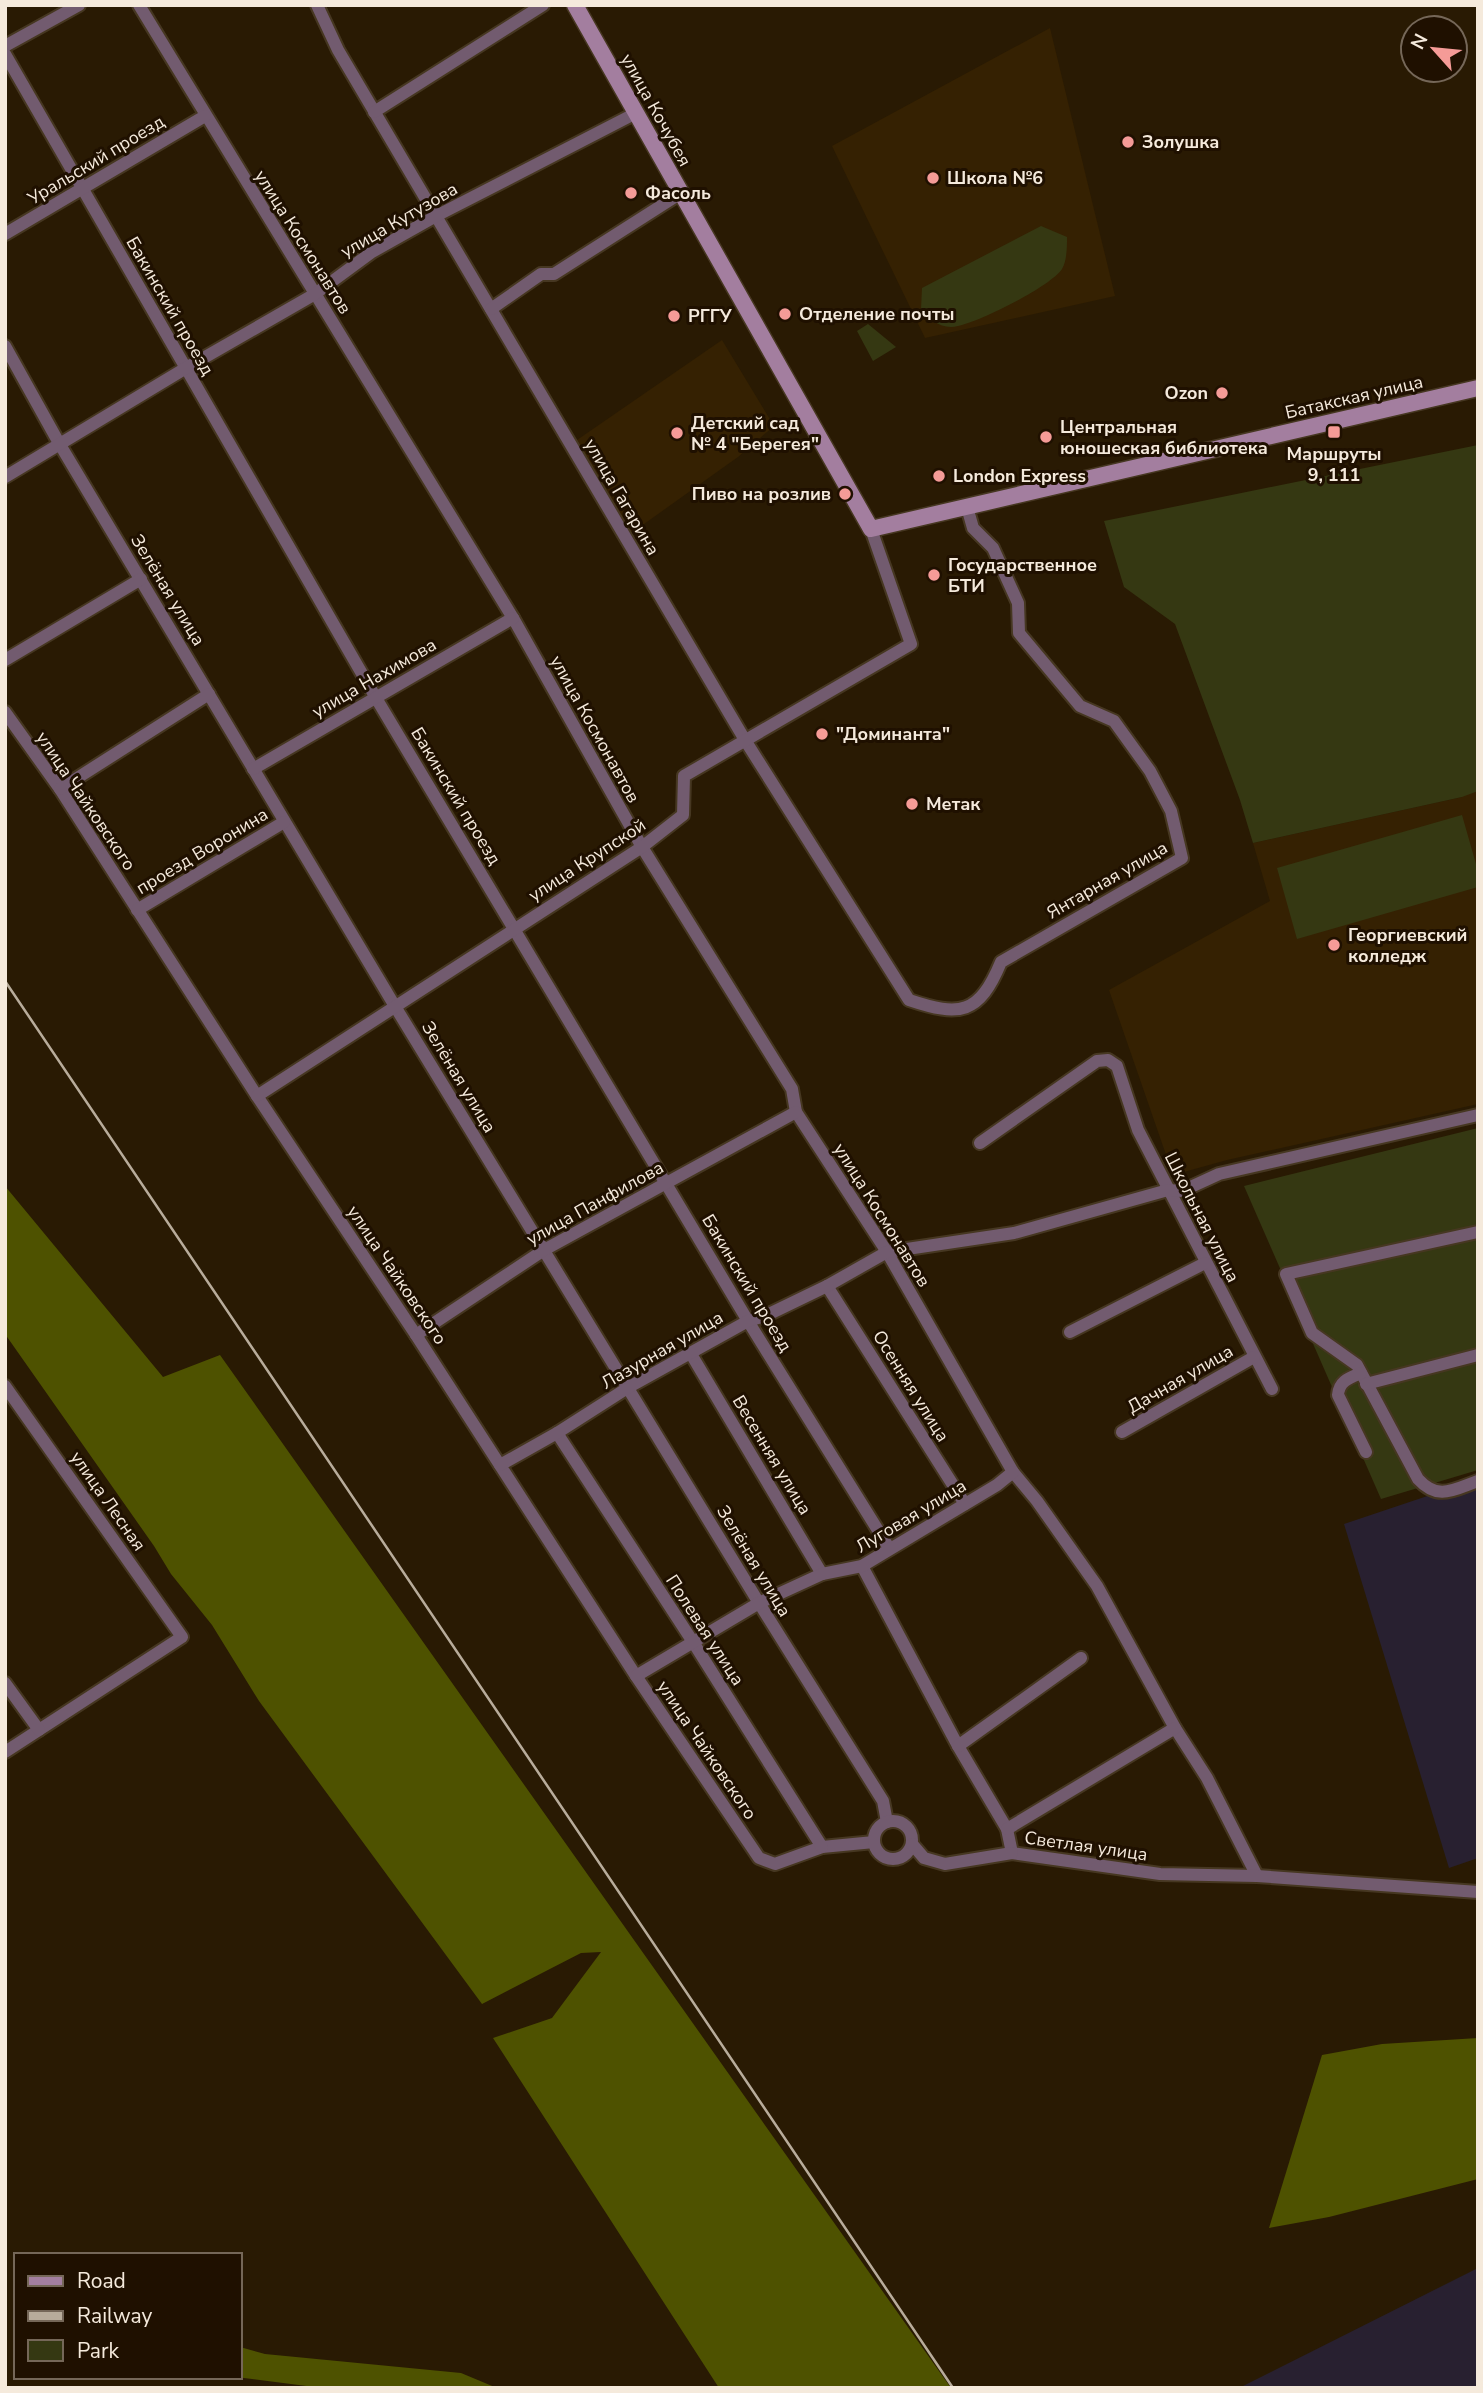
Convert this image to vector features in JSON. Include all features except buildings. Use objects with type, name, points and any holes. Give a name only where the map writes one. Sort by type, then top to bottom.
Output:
[{"type":"main road","name":"улица Кочубея","points":[[575,5],[871,529]]},
{"type":"main road","name":"Батакская улица","points":[[871,529],[1478,388]]},
{"type":"street","points":[[5,46],[79,5]]},
{"type":"street","name":"улица Космонавтов","points":[[139,5],[513,618],[642,847],[792,1089],[796,1111],[887,1251],[1013,1472],[1037,1501],[1097,1586],[1175,1728],[1207,1778],[1257,1876]]},
{"type":"street","name":"улица Гагарина","points":[[317,5],[338,50],[374,112],[745,740],[909,1000]]},
{"type":"street","points":[[374,112],[543,5]]},
{"type":"street","name":"Бакинский проезд","points":[[5,54],[376,698],[748,1321],[889,1548]]},
{"type":"street","name":"улица Кутузова","points":[[5,477],[315,294],[372,252],[636,113]]},
{"type":"street","name":"Уральский проезд","points":[[5,234],[205,116]]},
{"type":"street","points":[[491,309],[541,275],[554,274],[681,193]]},
{"type":"street","name":"Зелёная улица","points":[[5,346],[59,443],[396,1008],[883,1801],[887,1822]]},
{"type":"street","name":"Янтарная улица","points":[[909,1000],[934,1009],[962,1010],[978,999],[993,983],[1001,962],[1182,858],[1171,811],[1150,771],[1114,720],[1080,706],[1019,633],[1018,603],[993,548],[973,528],[967,507]]},
{"type":"street","name":"улица Кочубея","points":[[871,529],[911,644]]},
{"type":"street","points":[[5,660],[141,579]]},
{"type":"street","name":"улица Нахимова","points":[[253,769],[513,618]]},
{"type":"street","name":"улица Крупской","points":[[257,1096],[642,847],[682,815],[684,776],[911,644]]},
{"type":"street","points":[[60,789],[209,694]]},
{"type":"street","name":"улица Чайковского","points":[[5,712],[60,789],[636,1676],[759,1858],[775,1864],[822,1846]]},
{"type":"street","name":"проезд Воронина","points":[[137,911],[284,822]]},
{"type":"street","name":"Школьная улица","points":[[981,1143],[1097,1061],[1108,1060],[1117,1066],[1138,1130],[1272,1390]]},
{"type":"street","name":"улица Панфилова","points":[[416,1335],[544,1250],[796,1111]]},
{"type":"street","name":"Лазурная улица","points":[[500,1465],[557,1433],[629,1387],[748,1321],[765,1316],[827,1286],[887,1251],[1014,1233],[1168,1190],[1182,1191],[1219,1174],[1478,1115]]},
{"type":"street","points":[[1478,1232],[1286,1274],[1312,1333],[1357,1365],[1419,1479],[1429,1490],[1443,1493],[1478,1482]]},
{"type":"street","points":[[1070,1332],[1205,1263]]},
{"type":"street","name":"Осенняя улица","points":[[827,1286],[965,1504]]},
{"type":"street","name":"Весенняя улица","points":[[691,1354],[822,1574]]},
{"type":"street","points":[[1366,1452],[1338,1395],[1343,1382],[1478,1355]]},
{"type":"street","name":"Дачная улица","points":[[1122,1432],[1254,1357]]},
{"type":"street","name":"улица Лесная","points":[[5,1386],[182,1637],[39,1730]]},
{"type":"street","name":"Полевая улица","points":[[557,1433],[822,1846]]},
{"type":"street","name":"Луговая улица","points":[[636,1676],[759,1603],[822,1574],[862,1566],[1013,1472]]},
{"type":"street","name":"Светлая улица","points":[[862,1566],[958,1746],[1007,1829],[1012,1853],[1160,1874],[1257,1876],[1478,1892]]},
{"type":"street","points":[[958,1746],[1081,1658]]},
{"type":"street","points":[[5,1683],[39,1730],[5,1752]]},
{"type":"street","points":[[1007,1829],[1175,1728]]},
{"type":"street","points":[[887,1822],[906,1825],[912,1838],[908,1852],[901,1857],[892,1859],[877,1850],[875,1833],[887,1822]]},
{"type":"street","points":[[822,1846],[874,1842]]},
{"type":"street","points":[[912,1844],[924,1858],[945,1864],[1012,1853]]},
{"type":"shaded area","points":[[1050,28],[1115,296],[925,338],[832,146]]},
{"type":"shaded area","name":"Детский сад № 4 \"Берегея\"","points":[[722,340],[774,426],[738,457],[630,534],[577,440]]},
{"type":"shaded area","name":"Георгиевский колледж","points":[[1478,720],[1478,1104],[1227,1160],[1173,1175],[1109,990],[1270,901],[1253,843],[1462,797]]},
{"type":"shaded area","points":[[5,1186],[163,1377],[220,1355],[951,2388],[719,2388],[493,2038],[552,2018],[601,1952],[581,1953],[482,2004],[259,1701],[212,1625],[171,1574],[5,1334]]},
{"type":"shaded area","points":[[1478,1479],[1478,1858],[1449,1868],[1344,1524]]},
{"type":"shaded area","points":[[1478,2038],[1478,2179],[1329,2217],[1269,2228],[1322,2055],[1382,2044]]},
{"type":"shaded area","points":[[1478,2268],[1478,2388],[1239,2388]]},
{"type":"shaded area","points":[[242,2348],[265,2354],[461,2373],[497,2388],[322,2388],[242,2378]]},
{"type":"green space","points":[[1041,226],[1067,237],[1064,266],[1044,285],[997,311],[958,326],[947,327],[937,323],[921,309],[922,288]]},
{"type":"green space","points":[[868,324],[896,347],[873,361],[857,331]]},
{"type":"green space","points":[[1478,445],[1478,791],[1462,797],[1253,843],[1240,800],[1175,624],[1124,587],[1104,521]]},
{"type":"green space","points":[[1462,815],[1478,871],[1478,887],[1297,939],[1277,868]]},
{"type":"green space","points":[[1478,1128],[1478,1470],[1381,1499],[1244,1186]]},
{"type":"railway","points":[[5,981],[953,2388]]},
{"type":"place","name":"Золушка","points":[[1128,142]]},
{"type":"place","name":"Школа №6","points":[[933,178]]},
{"type":"place","name":"Фасоль","points":[[631,193]]},
{"type":"place","name":"Отделение почты","points":[[785,314]]},
{"type":"place","name":"РГГУ","points":[[674,316]]},
{"type":"place","name":"Ozon","points":[[1222,393]]},
{"type":"place","name":"Маршруты 9, 111","points":[[1334,432]]},
{"type":"place","name":"Детский сад № 4 \"Берегея\"","points":[[677,433]]},
{"type":"place","name":"Центральная юношеская библиотека","points":[[1046,437]]},
{"type":"place","name":"London Express","points":[[939,476]]},
{"type":"place","name":"Пиво на розлив","points":[[845,494]]},
{"type":"place","name":"Государственное БТИ","points":[[934,575]]},
{"type":"place","name":"\"Доминанта\"","points":[[822,734]]},
{"type":"place","name":"Метак","points":[[912,804]]},
{"type":"place","name":"Георгиевский колледж","points":[[1334,945]]}]
